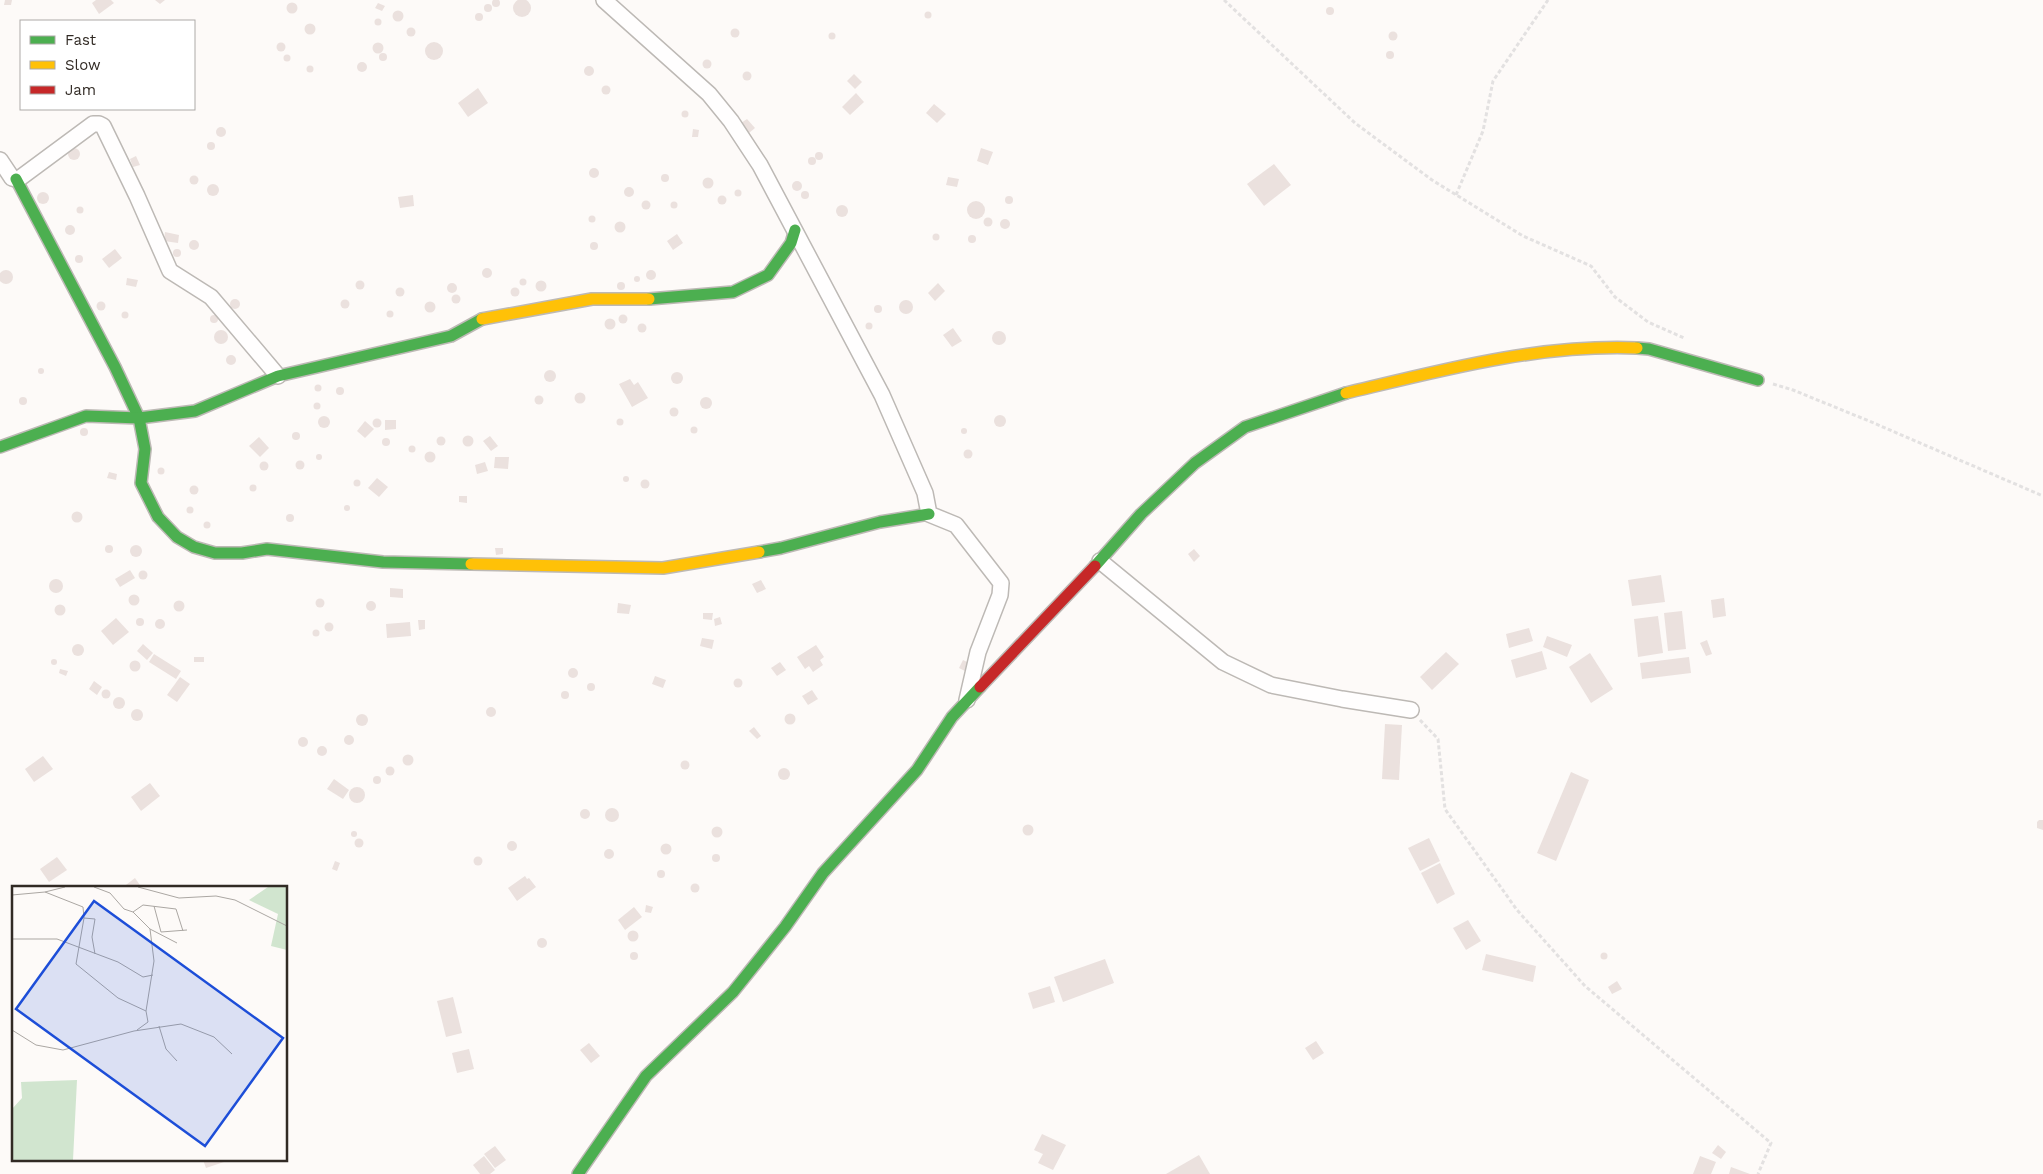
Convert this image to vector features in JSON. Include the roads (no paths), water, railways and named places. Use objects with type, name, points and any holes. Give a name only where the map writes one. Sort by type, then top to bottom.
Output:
[{"type":"street","points":[[604,0],[709,94],[732,121],[760,165],[882,395],[925,492],[929,514]]},
{"type":"street","points":[[16,179],[20,178],[93,124],[102,126],[137,196],[170,271],[210,297],[278,376]]},
{"type":"street","points":[[0,160],[12,178],[16,179],[115,367],[139,418],[145,449],[141,483],[158,517],[177,537],[194,547],[215,553],[242,553],[267,549],[383,562],[663,568],[781,548],[880,522],[929,514],[956,525],[1001,583],[1000,595],[978,652],[967,700]]},
{"type":"street","points":[[0,447],[86,416],[139,418],[195,411],[278,376],[451,336],[485,317],[592,299],[641,300],[733,292],[768,275],[791,242],[795,230]]},
{"type":"street","points":[[578,1174],[646,1076],[733,992],[785,927],[824,873],[918,770],[952,717],[967,700],[1100,561],[1142,514],[1195,463],[1245,427],[1341,394],[1446,369],[1536,353],[1602,347],[1649,349],[1758,380]]},
{"type":"street","points":[[1100,561],[1223,662],[1270,685],[1342,700],[1411,710]]}]
